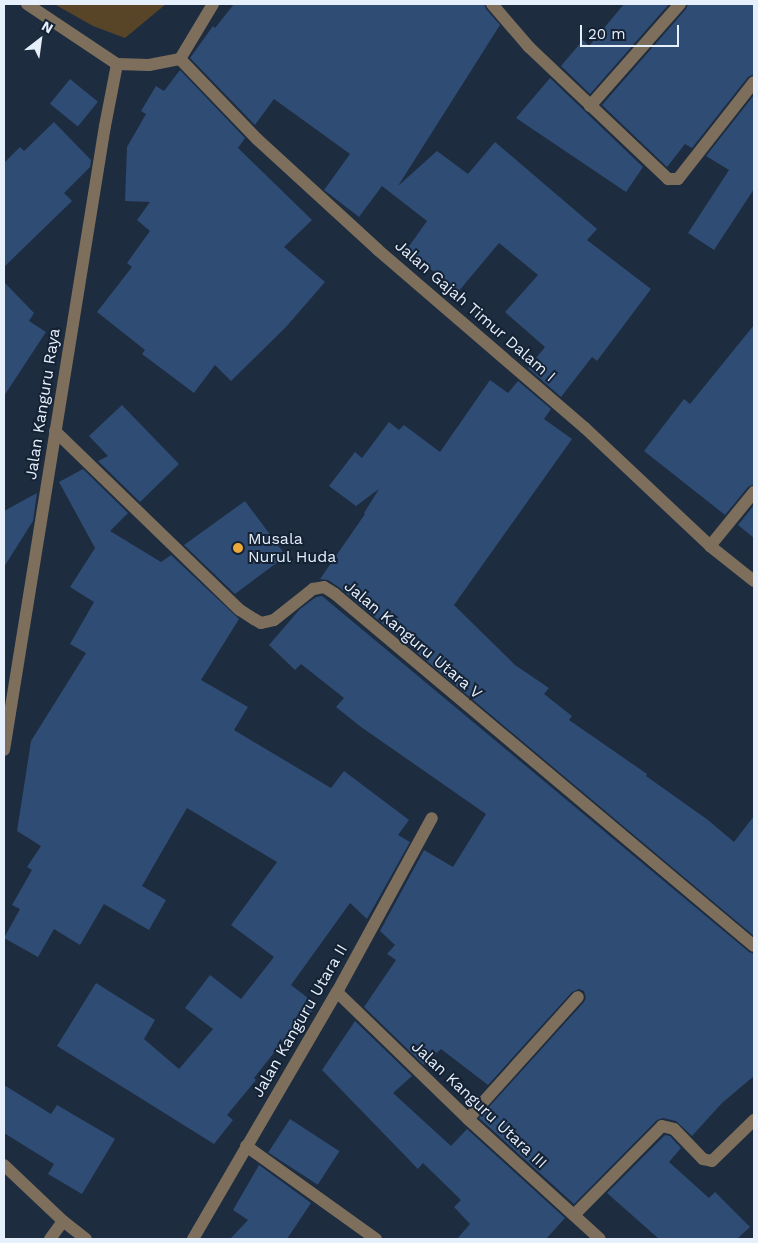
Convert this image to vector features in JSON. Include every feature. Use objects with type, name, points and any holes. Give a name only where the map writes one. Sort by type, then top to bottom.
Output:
[{"type":"street","points":[[26,4],[117,64],[149,65],[180,59],[213,4]]},
{"type":"street","points":[[492,4],[529,48],[668,179],[678,179],[754,82]]},
{"type":"street","points":[[590,106],[680,4]]},
{"type":"street","name":"Jalan Gajah Timur Dalam I","points":[[180,59],[257,139],[378,250],[585,428],[710,546],[754,581]]},
{"type":"street","name":"Jalan Kanguru Raya","points":[[4,750],[55,431],[117,64]]},
{"type":"street","name":"Jalan Kanguru Utara V","points":[[55,431],[240,610],[254,620],[261,623],[274,620],[313,589],[324,587],[335,594],[754,946]]},
{"type":"street","points":[[710,546],[754,492]]},
{"type":"street","name":"Jalan Kanguru Utara II","points":[[193,1239],[337,992],[432,818]]},
{"type":"street","name":"Jalan Kanguru Utara III","points":[[337,992],[468,1120],[600,1239]]},
{"type":"street","points":[[468,1120],[578,997]]},
{"type":"street","points":[[574,1215],[662,1126],[674,1129],[703,1159],[712,1161],[754,1120]]},
{"type":"street","points":[[246,1146],[376,1239]]},
{"type":"street","points":[[4,1166],[63,1221],[86,1239]]},
{"type":"street","points":[[50,1239],[63,1221]]},
{"type":"shaded area","points":[[54,4],[166,4],[125,38],[93,26]]},
{"type":"building","points":[[234,4],[484,4],[500,25],[398,186],[437,151],[468,174],[495,142],[597,229],[587,240],[651,289],[597,361],[592,357],[561,397],[528,368],[545,347],[505,312],[538,275],[499,243],[458,292],[407,249],[427,221],[382,186],[359,217],[324,190],[350,154],[274,99],[255,125],[190,58],[213,26],[215,28]]},
{"type":"building","points":[[624,4],[669,4],[590,94],[561,66],[583,40],[589,46]]},
{"type":"building","points":[[688,4],[754,4],[754,74],[748,77],[692,148],[685,144],[667,167],[602,105],[686,9]]},
{"type":"building","points":[[180,70],[245,138],[238,148],[312,220],[284,247],[325,282],[286,327],[231,381],[215,365],[194,393],[142,354],[145,350],[97,312],[132,267],[127,263],[150,231],[137,220],[150,202],[125,201],[127,147],[146,114],[141,111],[156,86],[164,91]]},
{"type":"building","points":[[550,78],[643,167],[626,192],[516,118]]},
{"type":"building","points":[[70,79],[98,102],[78,127],[50,104]]},
{"type":"building","points":[[754,95],[754,189],[714,250],[688,233],[729,170],[706,156]]},
{"type":"building","points":[[54,122],[91,160],[90,167],[64,193],[72,201],[4,267],[4,163],[20,147],[24,151]]},
{"type":"building","points":[[4,282],[34,313],[29,321],[46,332],[4,396]]},
{"type":"building","points":[[754,325],[754,484],[748,487],[725,515],[644,451],[684,399],[690,404]]},
{"type":"building","points":[[490,380],[508,393],[518,381],[551,409],[544,419],[572,439],[454,605],[515,665],[549,688],[544,694],[572,716],[569,720],[647,774],[646,776],[708,820],[734,842],[754,816],[754,936],[340,588],[328,580],[320,579],[365,514],[379,489],[356,506],[329,486],[355,452],[362,458],[389,422],[399,430],[404,425],[440,452]]},
{"type":"building","points":[[122,405],[179,464],[140,502],[98,461],[108,456],[89,436]]},
{"type":"building","points":[[83,469],[128,513],[110,531],[161,562],[171,555],[239,619],[201,680],[248,707],[234,730],[331,788],[344,771],[409,820],[398,835],[410,842],[367,919],[350,903],[291,985],[317,1005],[291,1037],[288,1035],[254,1078],[256,1080],[227,1115],[233,1120],[214,1144],[57,1046],[96,983],[155,1020],[144,1039],[179,1069],[213,1029],[185,1008],[210,975],[241,999],[274,957],[231,925],[277,862],[187,808],[142,886],[166,900],[149,930],[104,904],[80,945],[54,929],[38,957],[4,938],[20,909],[12,905],[32,870],[27,867],[41,846],[17,831],[31,741],[86,653],[70,644],[94,602],[70,587],[95,548],[59,482]]},
{"type":"building","points":[[37,493],[33,521],[4,567],[4,511]]},
{"type":"building","name":"Musala Nurul Huda","points":[[245,501],[286,556],[235,594],[184,545]]},
{"type":"building","points":[[754,505],[754,538],[738,525]]},
{"type":"building","points":[[322,596],[749,952],[754,954],[754,1076],[722,1103],[692,1136],[676,1121],[663,1118],[657,1120],[574,1204],[479,1118],[584,1002],[586,998],[584,991],[579,989],[572,992],[488,1085],[441,1049],[424,1065],[364,1007],[396,960],[387,954],[395,945],[380,931],[424,850],[453,867],[486,814],[361,727],[336,707],[344,698],[301,664],[295,670],[269,645],[300,609],[316,597]]},
{"type":"building","points":[[355,1021],[412,1076],[393,1093],[451,1146],[467,1129],[565,1218],[546,1239],[457,1239],[470,1224],[454,1207],[461,1200],[423,1163],[418,1169],[322,1070]]},
{"type":"building","points":[[4,1085],[51,1114],[57,1105],[115,1139],[82,1194],[48,1174],[54,1164],[4,1133]]},
{"type":"building","points":[[290,1119],[339,1151],[318,1185],[268,1153]]},
{"type":"building","points":[[665,1135],[670,1136],[681,1148],[669,1162],[709,1198],[715,1192],[750,1227],[737,1239],[659,1239],[607,1193]]},
{"type":"building","points":[[259,1165],[311,1203],[287,1239],[230,1239],[248,1220],[233,1210]]},
{"type":"place","name":"Musala Nurul Huda","points":[[238,548]]}]
